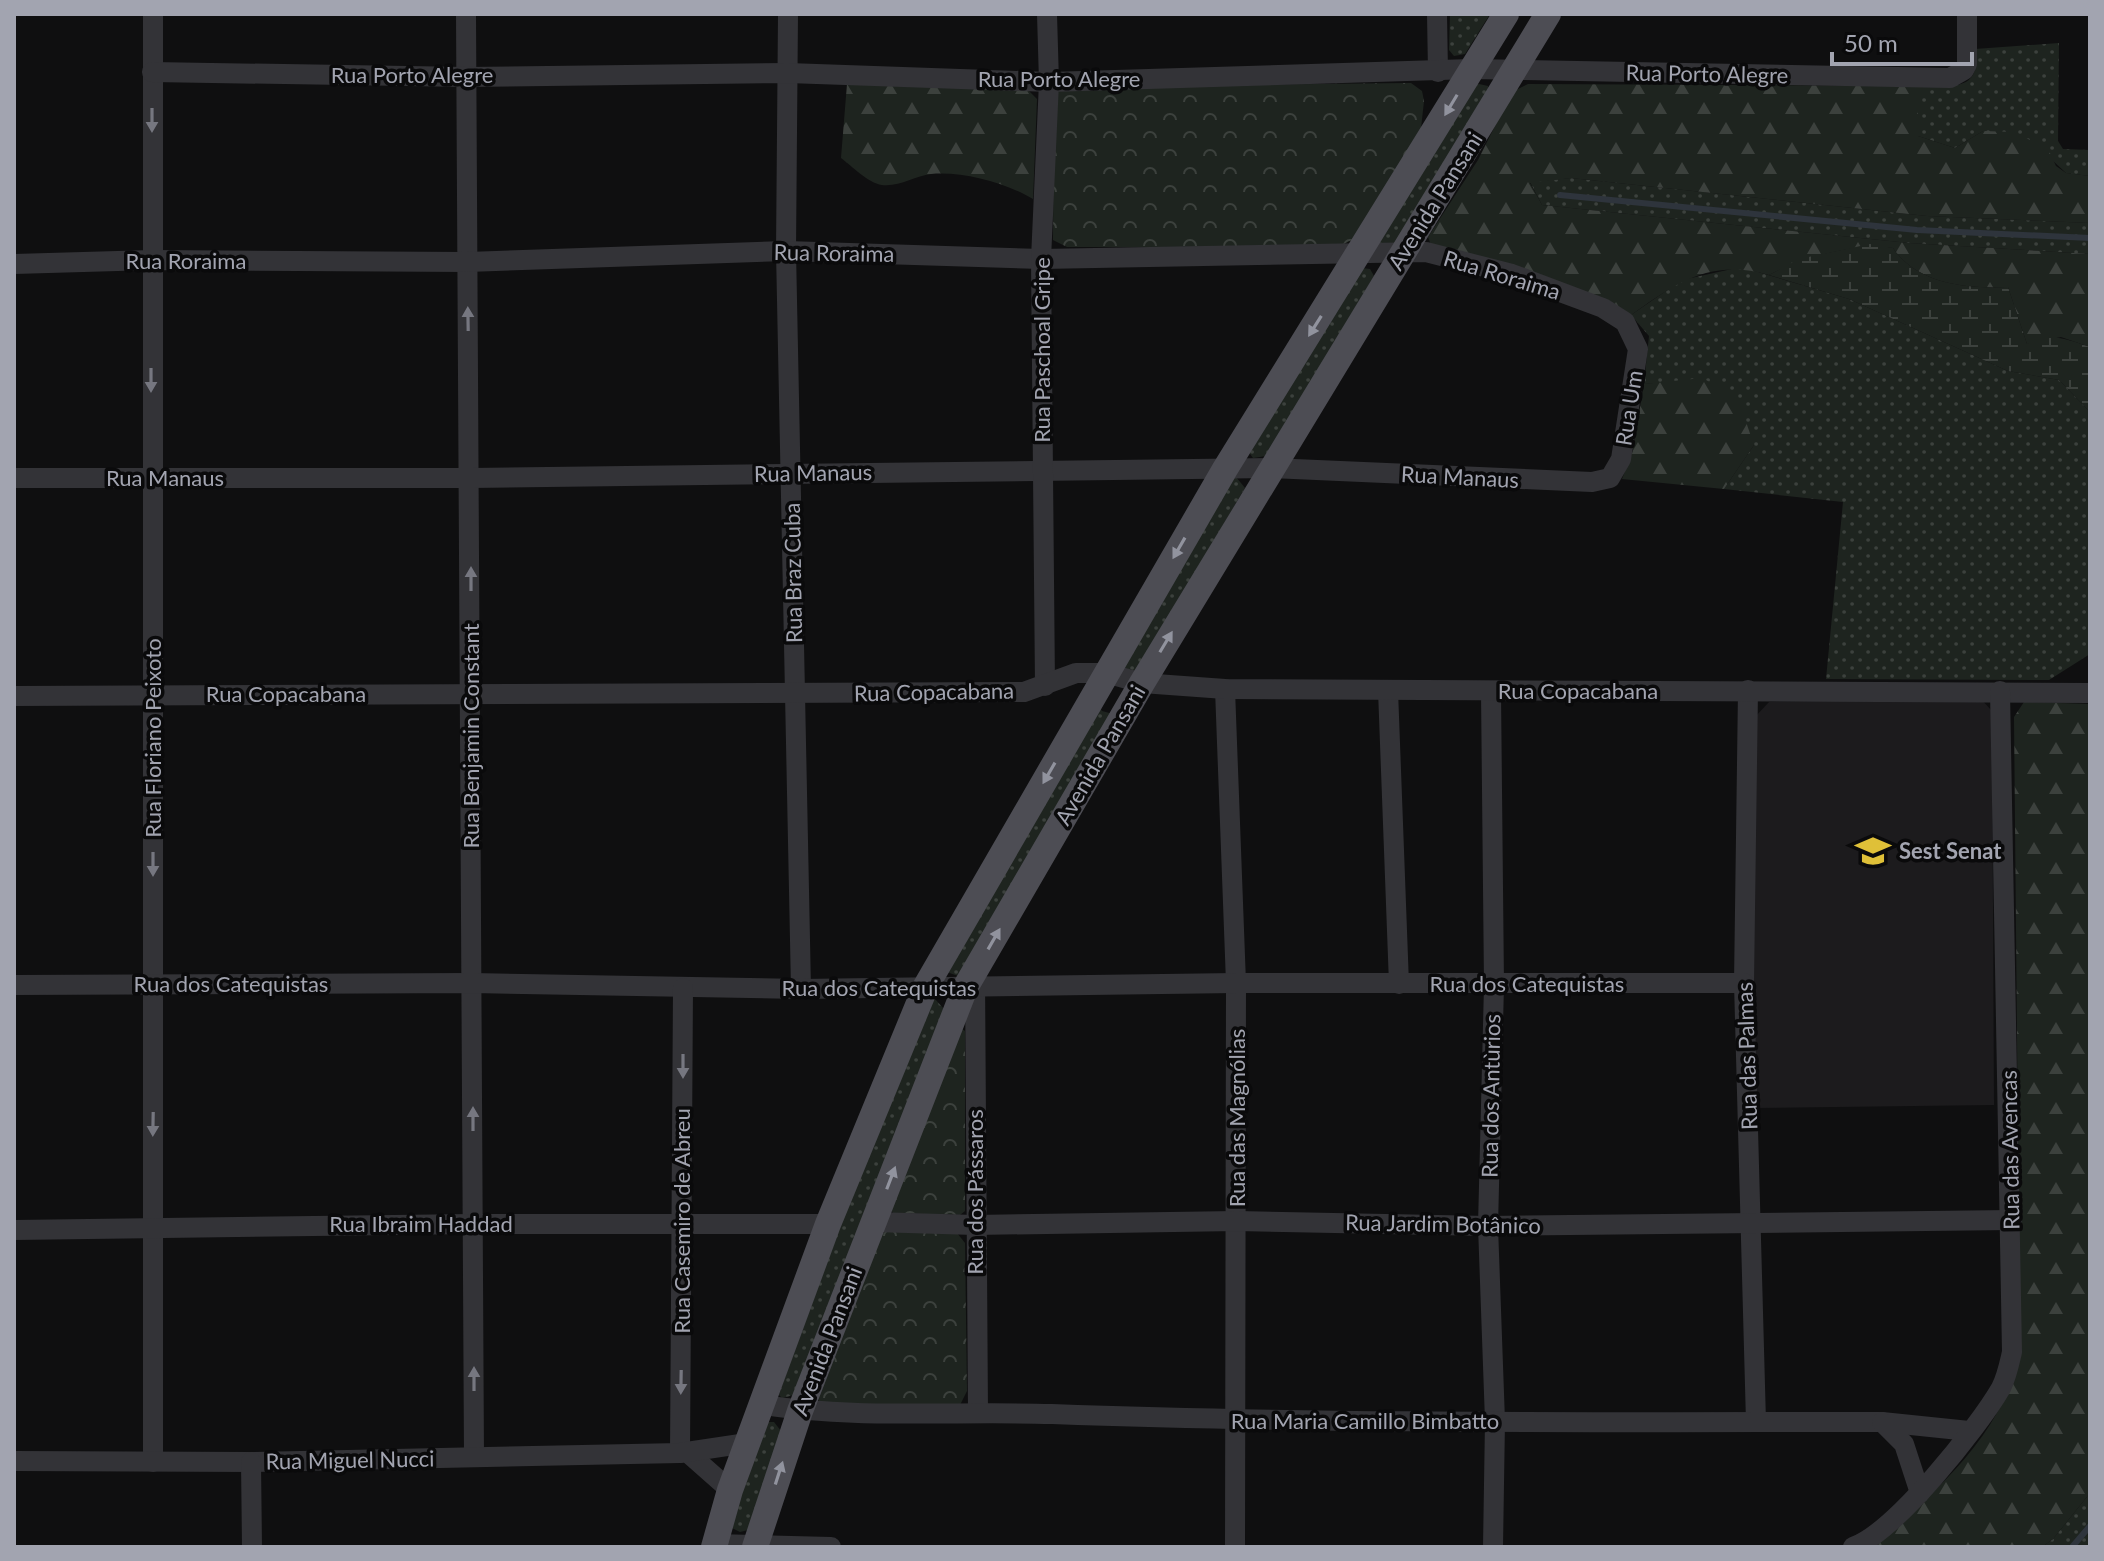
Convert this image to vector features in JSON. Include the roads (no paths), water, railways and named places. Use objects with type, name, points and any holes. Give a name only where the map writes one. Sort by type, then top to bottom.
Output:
[{"type":"main road","name":"Avenida Pansani","points":[[714,1546],[730,1490],[828,1224],[926,986],[1225,469],[1506,14]]},
{"type":"main road","name":"Avenida Pansani","points":[[755,1546],[800,1411],[972,982],[1142,683],[1548,14]]},
{"type":"street","name":"Rua Floriano Peixoto","points":[[153,14],[153,1462]]},
{"type":"street","name":"Rua Benjamin Constant","points":[[466,14],[471,478],[474,1457]]},
{"type":"street","name":"Rua Braz Cuba","points":[[788,14],[786,251],[793,473],[801,989]]},
{"type":"street","name":"Rua Paschoal Gripe","points":[[1045,686],[1041,259],[1049,82],[1047,14]]},
{"type":"street","points":[[1437,14],[1438,72]]},
{"type":"street","name":"Rua Porto Alegre","points":[[152,72],[467,77],[788,73],[1049,82],[1472,69],[1950,78],[1964,70],[1968,52],[1967,14]]},
{"type":"street","name":"Rua Roraima","points":[[14,264],[152,260],[467,262],[786,251],[1041,259],[1426,252],[1512,274],[1603,308],[1625,322],[1634,335]]},
{"type":"street","name":"Rua Um","points":[[1610,478],[1621,459],[1634,384],[1638,349],[1634,335]]},
{"type":"street","name":"Rua Manaus","points":[[14,478],[471,478],[1271,468],[1592,482],[1610,478]]},
{"type":"street","name":"Rua Copacabana","points":[[14,696],[1024,692],[1076,673],[1106,673],[1142,683],[1225,689],[2090,693]]},
{"type":"street","name":"Rua das Magnólias","points":[[1225,689],[1236,983],[1235,1547]]},
{"type":"street","points":[[1388,690],[1399,984]]},
{"type":"street","name":"Rua das Palmas","points":[[1748,690],[1744,983],[1756,1422]]},
{"type":"street","name":"Rua das Avencas","points":[[1853,1547],[1888,1523],[1920,1493],[2000,1389],[2008,1373],[2012,1352],[2000,691]]},
{"type":"street","name":"Rua dos Antùrios","points":[[1491,692],[1494,985],[1488,1226],[1495,1421],[1493,1547]]},
{"type":"street","name":"Rua dos Catequistas","points":[[14,985],[472,983],[801,989],[972,982],[1744,983]]},
{"type":"street","name":"Rua dos Pássaros","points":[[972,982],[978,1412]]},
{"type":"street","name":"Rua Casemiro de Abreu","points":[[683,988],[683,1453]]},
{"type":"street","name":"Rua Jardim Botânico","points":[[874,1222],[975,1225],[1237,1221],[1488,1226],[2012,1220]]},
{"type":"street","name":"Rua Ibraim Haddad","points":[[14,1230],[152,1226],[828,1224]]},
{"type":"street","name":"Rua Maria Camillo Bimbatto","points":[[762,1405],[800,1411],[978,1412],[1233,1421],[1882,1422],[1969,1431]]},
{"type":"street","points":[[1882,1422],[1904,1444],[1920,1493]]},
{"type":"street","name":"Rua Miguel Nucci","points":[[14,1461],[251,1462],[683,1453],[747,1443]]},
{"type":"street","points":[[683,1453],[730,1490]]},
{"type":"street","points":[[251,1462],[252,1547]]},
{"type":"street","points":[[714,1546],[831,1547]]},
{"type":"waterway","points":[[1560,195],[1917,230],[2090,238]]},
{"type":"waterway","points":[[2072,1547],[2090,1526]]},
{"type":"place","name":"Sest Senat","points":[[1873,851]]}]
